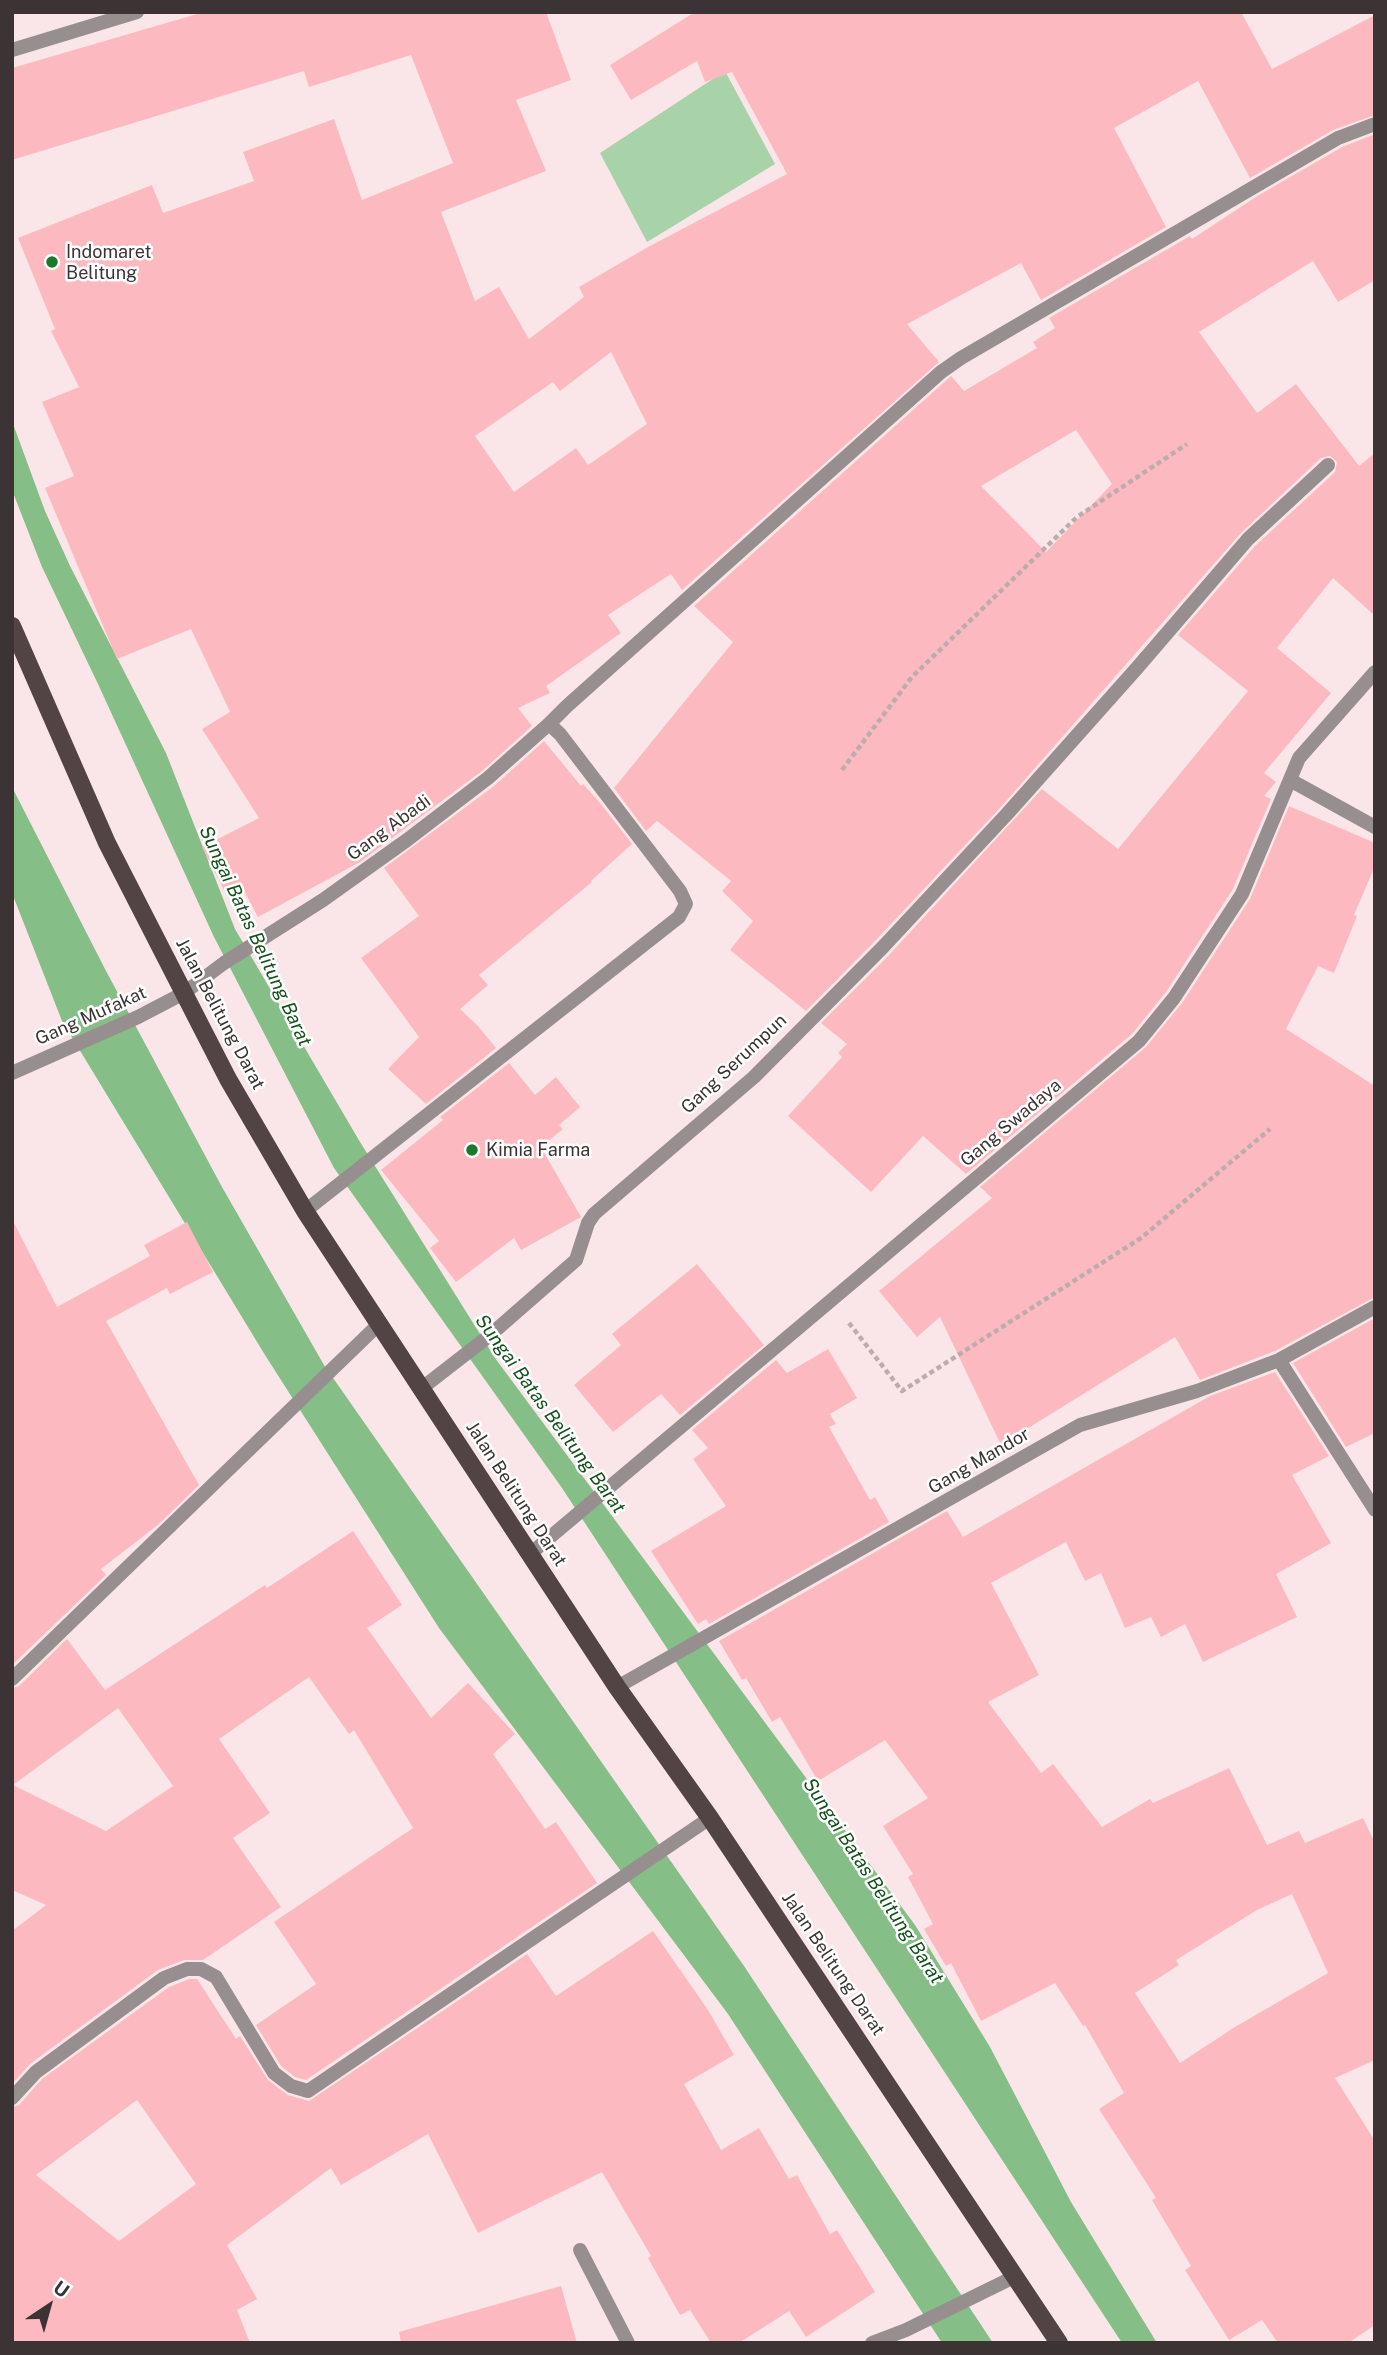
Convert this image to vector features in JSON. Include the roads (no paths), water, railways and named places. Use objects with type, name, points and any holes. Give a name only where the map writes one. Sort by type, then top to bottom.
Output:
[{"type":"main road","name":"Jalan Belitung Darat","points":[[12,626],[107,843],[228,1079],[305,1210],[617,1687],[710,1818],[1059,2343]]},
{"type":"street","points":[[12,50],[136,12]]},
{"type":"street","name":"Gang Abadi","points":[[224,963],[323,900],[488,778],[683,601],[951,365],[1338,138],[1375,124]]},
{"type":"street","name":"Gang Serumpun","points":[[422,1388],[489,1336],[576,1260],[588,1223],[594,1214],[754,1076],[883,947],[1007,814],[1248,539],[1328,465]]},
{"type":"street","name":"Gang Swadaya","points":[[530,1554],[1139,1041],[1174,998],[1242,894],[1299,758],[1375,672]]},
{"type":"street","points":[[305,1210],[680,917],[686,904],[680,891],[560,734],[549,724]]},
{"type":"street","points":[[1290,780],[1375,827]]},
{"type":"street","name":"Gang Mufakat","points":[[12,1073],[138,1017],[184,993],[224,963]]},
{"type":"street","name":"Gang Mandor","points":[[617,1687],[1080,1425],[1197,1391],[1279,1360],[1375,1307]]},
{"type":"street","points":[[12,1679],[378,1325]]},
{"type":"street","points":[[1279,1360],[1375,1510]]},
{"type":"street","points":[[12,2098],[36,2072],[164,1978],[187,1969],[201,1969],[216,1977],[274,2073],[291,2086],[308,2091],[710,1818]]},
{"type":"street","points":[[580,2250],[628,2343]]},
{"type":"street","points":[[872,2343],[906,2330],[1016,2276]]},
{"type":"water","name":"Sungai Batas Belitung Barat","points":[[12,421],[45,511],[70,566],[166,753],[235,929],[360,1142],[495,1358],[915,1925],[990,2047],[1071,2202],[1157,2343],[1122,2343],[562,1488],[334,1168],[214,937],[42,567],[12,490]]},
{"type":"water","points":[[12,787],[105,969],[222,1187],[324,1365],[744,1966],[993,2343],[942,2343],[728,2014],[439,1628],[265,1355],[62,1021],[12,893]]},
{"type":"place","name":"Indomaret Belitung","points":[[52,262]]},
{"type":"place","name":"Kimia Farma","points":[[472,1150]]}]
